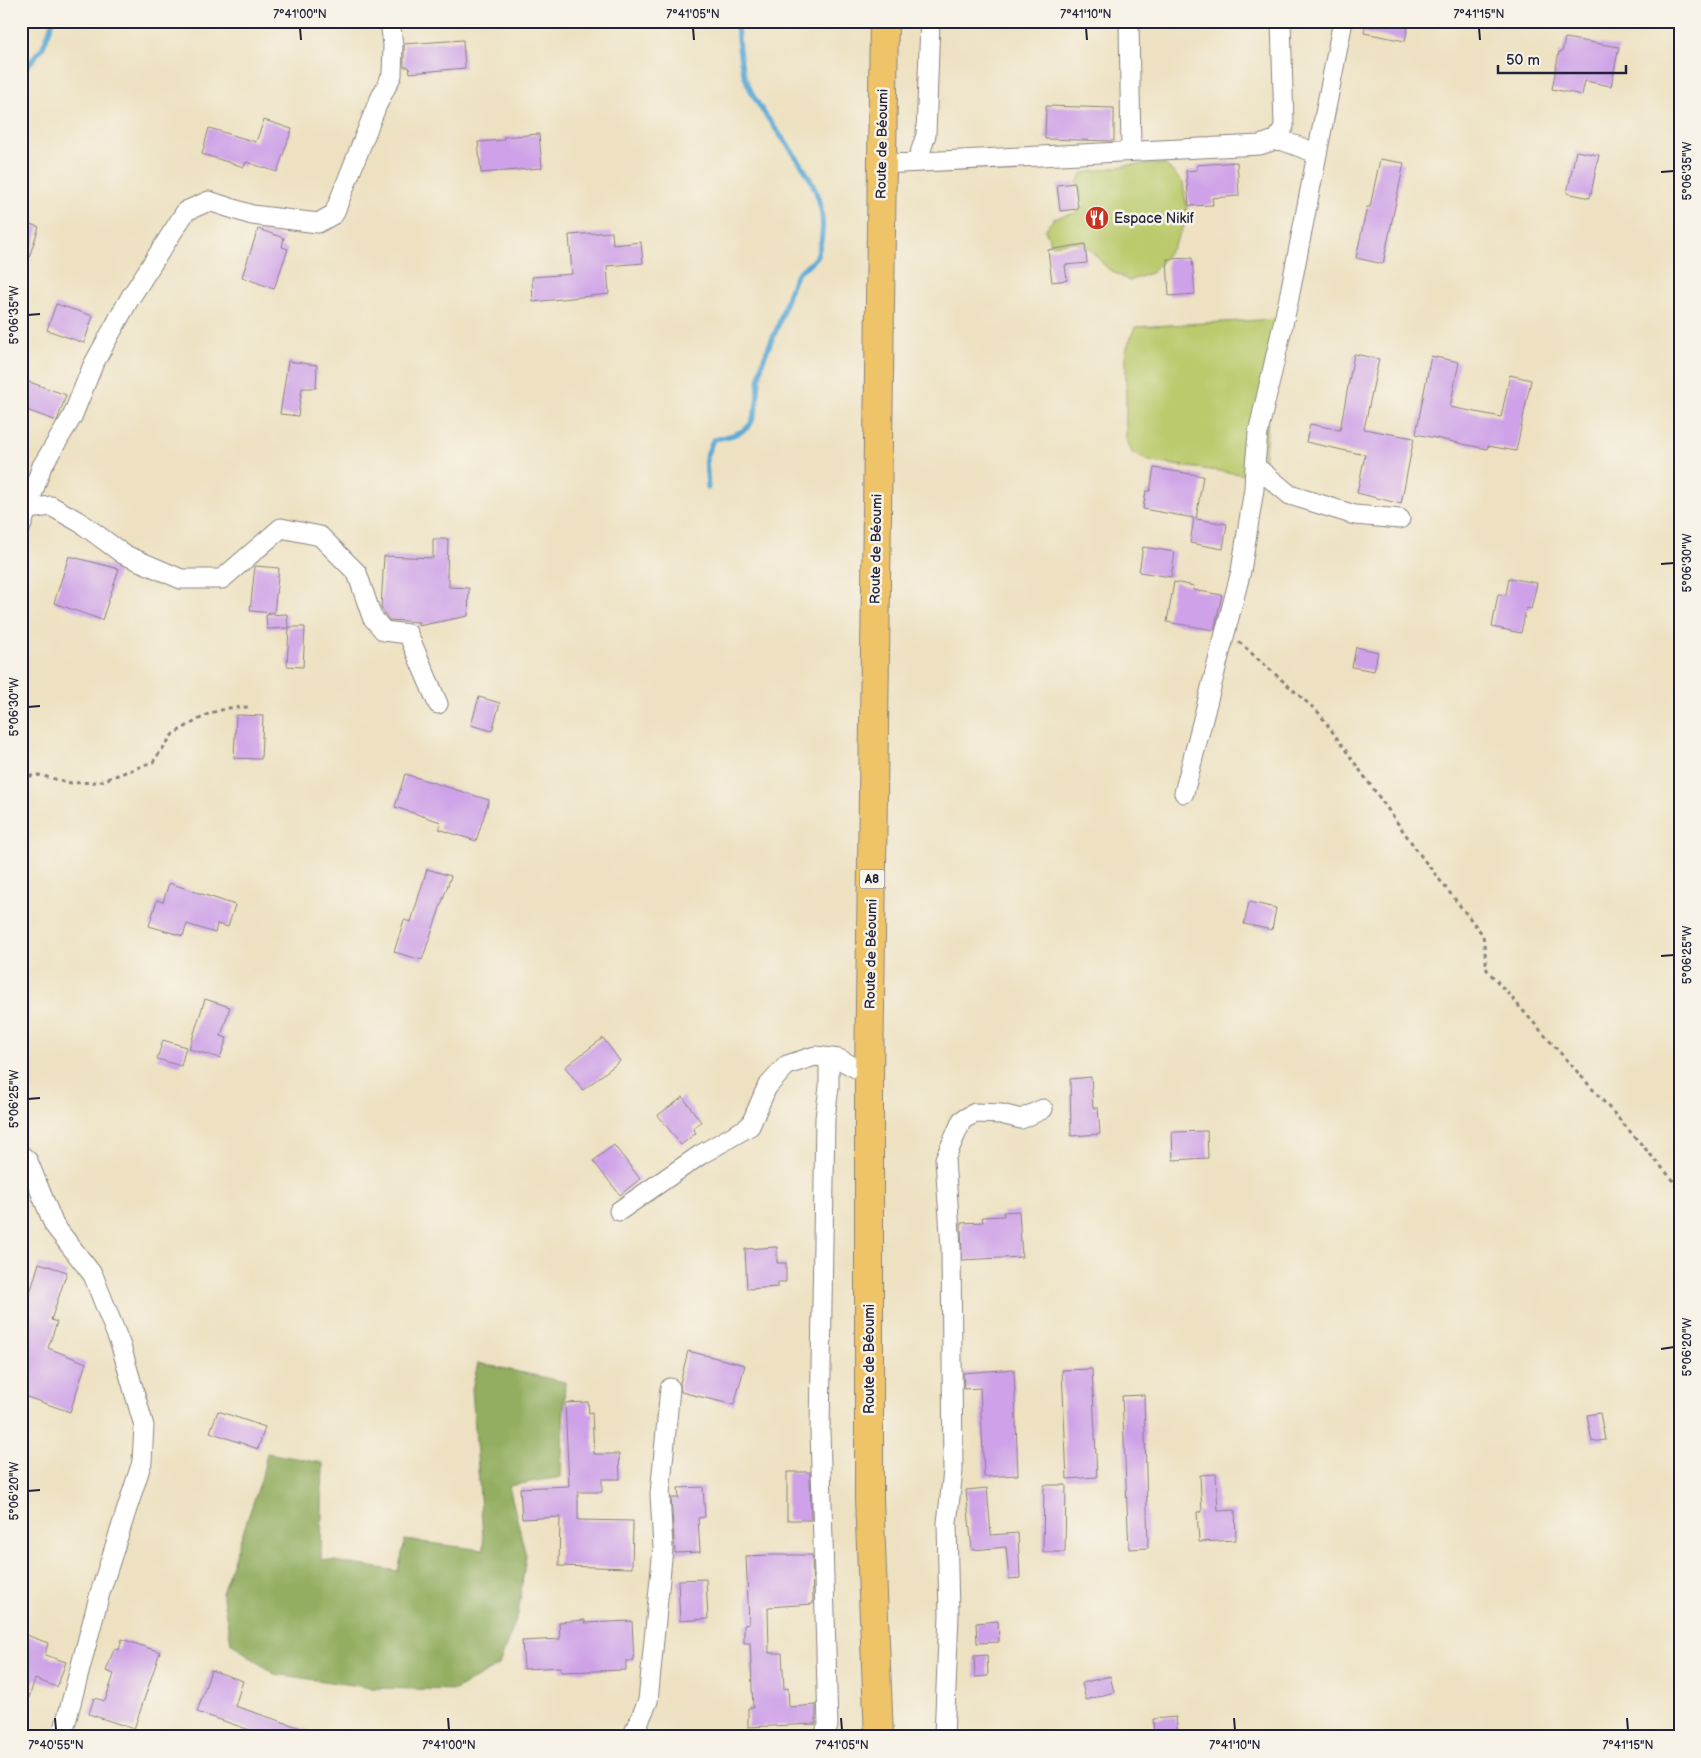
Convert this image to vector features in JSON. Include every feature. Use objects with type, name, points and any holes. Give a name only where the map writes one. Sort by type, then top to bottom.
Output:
[{"type":"main road","name":"Route de Béoumi","points":[[879,1737],[870,1499],[869,1076],[884,21]]},
{"type":"street","points":[[21,528],[42,466],[72,416],[93,365],[130,298],[186,211],[209,202],[252,215],[318,223],[334,214],[377,105],[392,75],[393,44],[390,21]]},
{"type":"street","points":[[917,162],[926,134],[930,21]]},
{"type":"street","points":[[1129,21],[1131,151]]},
{"type":"street","points":[[882,164],[1260,145],[1278,138],[1284,126],[1281,21]]},
{"type":"street","points":[[1184,793],[1241,571],[1254,489],[1258,433],[1288,298],[1343,21]]},
{"type":"street","points":[[1278,138],[1316,153]]},
{"type":"street","points":[[1255,466],[1290,495],[1355,515],[1400,520]]},
{"type":"street","points":[[28,509],[51,506],[81,523],[122,554],[181,579],[222,579],[281,528],[320,536],[357,573],[372,617],[384,631],[408,634],[438,704]]},
{"type":"street","points":[[619,1211],[700,1155],[750,1126],[768,1088],[787,1065],[815,1056],[839,1059],[869,1076]]},
{"type":"street","points":[[823,1737],[828,1726],[820,1410],[828,1058]]},
{"type":"street","points":[[944,1737],[949,1614],[947,1523],[953,1471],[951,1248],[945,1159],[962,1120],[976,1113],[1001,1114],[1021,1119],[1043,1108]]},
{"type":"street","points":[[21,1155],[28,1161],[54,1225],[93,1275],[121,1346],[144,1426],[142,1462],[100,1593],[62,1737]]},
{"type":"street","points":[[632,1737],[648,1701],[663,1548],[660,1494],[670,1388]]},
{"type":"path","points":[[1600,21],[1630,27],[1655,24],[1658,21]]},
{"type":"path","points":[[1226,631],[1319,713],[1418,853],[1483,935],[1487,970],[1673,1180],[1680,1194]]},
{"type":"path","points":[[21,777],[38,775],[71,783],[99,782],[153,762],[173,734],[210,713],[228,708],[249,707]]},
{"type":"green space","points":[[1165,164],[1183,183],[1188,219],[1173,247],[1153,272],[1129,281],[1107,268],[1085,244],[1072,242],[1052,245],[1045,230],[1054,218],[1075,213],[1084,206],[1077,183],[1083,173],[1129,165]]},
{"type":"green space","points":[[1277,319],[1263,477],[1152,462],[1133,454],[1126,439],[1126,350],[1135,327]]},
{"type":"green space","points":[[478,1363],[565,1382],[561,1477],[509,1486],[526,1556],[518,1614],[499,1665],[455,1690],[373,1688],[274,1674],[231,1643],[222,1593],[261,1480],[267,1453],[323,1463],[321,1559],[398,1571],[405,1540],[484,1550],[472,1389]]},
{"type":"building","points":[[1366,21],[1409,21],[1405,41],[1364,33]]},
{"type":"building","points":[[1565,38],[1619,47],[1611,86],[1585,81],[1582,95],[1552,89],[1559,52],[1562,52]]},
{"type":"building","points":[[463,40],[465,68],[410,73],[409,67],[404,67],[404,44]]},
{"type":"building","points":[[1046,106],[1114,108],[1114,141],[1045,139]]},
{"type":"building","points":[[264,120],[292,129],[277,172],[246,162],[244,167],[202,154],[209,128],[256,142]]},
{"type":"building","points":[[539,134],[542,168],[481,173],[478,142],[504,140],[503,137]]},
{"type":"building","points":[[1576,151],[1599,155],[1590,198],[1567,193]]},
{"type":"building","points":[[1380,159],[1404,163],[1383,264],[1356,258],[1367,207],[1370,207]]},
{"type":"building","points":[[1237,162],[1239,196],[1212,198],[1213,205],[1189,206],[1186,171],[1197,170],[1197,165]]},
{"type":"building","points":[[1075,183],[1078,209],[1060,211],[1057,185]]},
{"type":"building","points":[[21,221],[39,227],[24,273],[21,272]]},
{"type":"building","points":[[258,229],[284,238],[282,247],[288,249],[274,289],[242,277]]},
{"type":"building","points":[[612,232],[613,245],[641,242],[643,263],[607,266],[609,294],[533,302],[532,277],[572,274],[569,235]]},
{"type":"building","points":[[1085,244],[1087,263],[1065,265],[1067,280],[1052,282],[1048,250]]},
{"type":"building","points":[[1192,258],[1195,294],[1169,296],[1167,259]]},
{"type":"building","points":[[56,304],[93,316],[84,343],[47,330]]},
{"type":"building","points":[[1354,354],[1379,359],[1364,429],[1414,438],[1401,504],[1357,493],[1365,455],[1306,442],[1310,424],[1340,430]]},
{"type":"building","points":[[1431,356],[1459,362],[1450,407],[1501,417],[1510,375],[1531,380],[1516,451],[1488,446],[1487,449],[1416,434]]},
{"type":"building","points":[[288,361],[317,365],[316,388],[302,388],[298,416],[280,414]]},
{"type":"building","points":[[21,379],[66,395],[57,421],[21,408]]},
{"type":"building","points":[[1154,468],[1203,476],[1196,519],[1227,524],[1223,549],[1190,543],[1194,518],[1143,509],[1146,491],[1150,491]]},
{"type":"building","points":[[433,539],[448,539],[447,578],[449,578],[449,587],[469,588],[468,616],[418,626],[419,622],[389,620],[381,608],[384,556],[433,558]]},
{"type":"building","points":[[1143,547],[1175,552],[1171,577],[1139,572]]},
{"type":"building","points":[[69,556],[119,569],[102,620],[54,603]]},
{"type":"building","points":[[255,566],[279,568],[274,613],[250,611]]},
{"type":"building","points":[[1509,578],[1537,583],[1531,609],[1526,608],[1521,633],[1492,627],[1498,594],[1506,595]]},
{"type":"building","points":[[1174,582],[1194,586],[1193,590],[1222,595],[1214,630],[1167,622]]},
{"type":"building","points":[[287,614],[288,628],[267,629],[266,615]]},
{"type":"building","points":[[289,627],[305,627],[303,667],[287,666]]},
{"type":"building","points":[[1356,647],[1378,652],[1374,671],[1352,667]]},
{"type":"building","points":[[479,697],[500,703],[492,731],[471,725]]},
{"type":"building","points":[[236,715],[263,716],[261,759],[234,758]]},
{"type":"building","points":[[405,774],[489,800],[476,841],[439,829],[441,822],[395,807]]},
{"type":"building","points":[[427,869],[451,876],[422,960],[394,952],[404,920],[411,922]]},
{"type":"building","points":[[169,883],[235,905],[228,927],[217,924],[215,933],[187,924],[183,936],[149,926],[157,900],[163,902]]},
{"type":"building","points":[[1249,902],[1276,908],[1272,930],[1244,924]]},
{"type":"building","points":[[205,999],[230,1007],[221,1036],[227,1038],[220,1058],[189,1049]]},
{"type":"building","points":[[603,1038],[620,1061],[583,1090],[565,1067]]},
{"type":"building","points":[[163,1040],[186,1047],[181,1066],[157,1059]]},
{"type":"building","points":[[1091,1077],[1093,1108],[1098,1108],[1100,1134],[1071,1136],[1070,1079]]},
{"type":"building","points":[[683,1097],[701,1122],[693,1128],[696,1133],[681,1145],[658,1115]]},
{"type":"building","points":[[1207,1131],[1208,1158],[1173,1160],[1172,1132]]},
{"type":"building","points":[[614,1145],[640,1179],[620,1195],[593,1161]]},
{"type":"building","points":[[1019,1211],[1022,1257],[962,1260],[961,1223],[983,1222],[982,1217],[1004,1216],[1003,1212]]},
{"type":"building","points":[[777,1247],[777,1263],[786,1263],[786,1282],[778,1282],[778,1287],[747,1289],[745,1249]]},
{"type":"building","points":[[39,1263],[67,1272],[51,1320],[57,1322],[48,1348],[86,1363],[70,1412],[21,1395],[21,1323]]},
{"type":"building","points":[[688,1351],[745,1365],[734,1405],[681,1392],[680,1383]]},
{"type":"building","points":[[1014,1369],[1018,1475],[984,1477],[980,1388],[964,1389],[963,1373]]},
{"type":"building","points":[[1092,1369],[1097,1477],[1067,1479],[1062,1370]]},
{"type":"building","points":[[1144,1395],[1148,1548],[1129,1549],[1122,1396]]},
{"type":"building","points":[[588,1402],[589,1413],[592,1412],[594,1454],[619,1454],[620,1479],[602,1479],[602,1492],[578,1492],[578,1520],[633,1521],[632,1568],[559,1566],[560,1517],[522,1519],[520,1488],[569,1486],[565,1403]]},
{"type":"building","points":[[218,1411],[265,1427],[258,1449],[210,1432]]},
{"type":"building","points":[[1600,1413],[1605,1440],[1592,1442],[1587,1415]]},
{"type":"building","points":[[787,1472],[810,1472],[811,1520],[787,1520]]},
{"type":"building","points":[[1216,1474],[1218,1511],[1235,1510],[1236,1540],[1199,1542],[1197,1512],[1202,1512],[1200,1475]]},
{"type":"building","points":[[1044,1485],[1066,1485],[1065,1552],[1043,1552]]},
{"type":"building","points":[[703,1487],[705,1517],[698,1518],[700,1552],[675,1553],[671,1498],[679,1498],[678,1488]]},
{"type":"building","points":[[987,1488],[991,1535],[1018,1533],[1020,1578],[1009,1579],[1006,1547],[972,1550],[966,1490]]},
{"type":"building","points":[[812,1555],[813,1604],[768,1607],[769,1653],[782,1653],[784,1689],[788,1688],[789,1707],[816,1705],[816,1724],[748,1727],[748,1708],[753,1708],[750,1643],[744,1643],[744,1625],[749,1624],[746,1556]]},
{"type":"building","points":[[706,1579],[708,1619],[680,1621],[678,1580]]},
{"type":"building","points":[[585,1620],[585,1623],[632,1621],[634,1661],[626,1661],[626,1670],[561,1672],[561,1667],[524,1669],[522,1641],[560,1639],[559,1622]]},
{"type":"building","points":[[998,1621],[999,1642],[977,1643],[976,1623]]},
{"type":"building","points":[[21,1633],[48,1643],[45,1655],[66,1662],[57,1687],[35,1679],[24,1713],[21,1713]]},
{"type":"building","points":[[122,1639],[160,1652],[134,1729],[89,1714],[94,1698],[105,1701],[114,1674],[106,1671],[114,1649],[119,1650]]},
{"type":"building","points":[[987,1655],[988,1676],[975,1677],[974,1656]]},
{"type":"building","points":[[211,1670],[243,1681],[235,1706],[319,1734],[318,1737],[251,1737],[253,1731],[197,1712]]},
{"type":"building","points":[[1110,1676],[1114,1692],[1086,1700],[1082,1683]]},
{"type":"building","points":[[1176,1717],[1178,1737],[1154,1737],[1153,1719]]},
{"type":"waterway","points":[[21,74],[43,47],[53,21]]},
{"type":"waterway","points":[[708,488],[706,457],[713,440],[741,432],[752,421],[757,405],[761,368],[778,326],[788,294],[798,273],[816,258],[823,227],[820,203],[811,181],[755,99],[745,77],[740,56],[737,21]]},
{"type":"place","name":"Espace Nikif","points":[[1097,218]]}]
